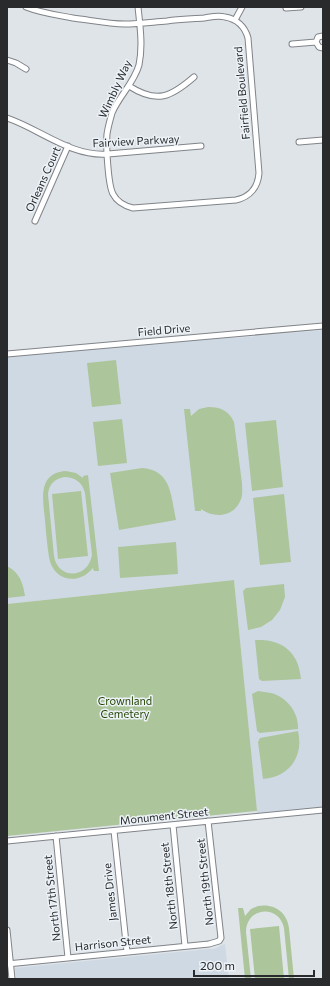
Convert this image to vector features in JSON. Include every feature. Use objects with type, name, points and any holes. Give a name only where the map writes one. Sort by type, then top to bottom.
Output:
[{"type":"street","points":[[26,7],[39,9],[53,15],[114,23],[139,23],[219,16],[235,20],[242,7]]},
{"type":"street","name":"Wimbly Way","points":[[138,7],[141,48],[137,70],[129,86],[115,107],[107,132],[110,182],[113,194],[123,204],[133,208],[236,200],[247,196],[255,187]]},
{"type":"street","points":[[286,8],[301,7]]},
{"type":"street","name":"Fairfield Boulevard","points":[[235,20],[242,26],[247,34],[259,167],[258,180],[255,187]]},
{"type":"street","points":[[316,42],[318,37],[323,36]]},
{"type":"street","points":[[292,44],[316,42]]},
{"type":"street","points":[[316,42],[319,47],[323,48]]},
{"type":"street","points":[[7,60],[26,69]]},
{"type":"street","points":[[129,86],[146,95],[163,96],[179,90],[194,77]]},
{"type":"street","name":"Fairview Parkway","points":[[7,118],[68,146],[86,153],[97,155],[201,146]]},
{"type":"street","points":[[299,142],[323,140]]},
{"type":"street","name":"Orleans Court","points":[[35,221],[68,146]]},
{"type":"street","name":"Field Drive","points":[[7,354],[323,326]]},
{"type":"street","name":"Monument Street","points":[[7,841],[323,810]]},
{"type":"street","name":"North 19th Street","points":[[208,821],[220,925],[220,940]]},
{"type":"street","name":"North 18th Street","points":[[173,825],[185,946]]},
{"type":"street","name":"James Drive","points":[[114,831],[127,952]]},
{"type":"street","name":"North 17th Street","points":[[56,836],[68,958]]},
{"type":"street","points":[[7,930],[9,964],[12,979]]},
{"type":"street","name":"Harrison Street","points":[[9,964],[215,943],[220,940]]},
{"type":"shaded area","points":[[323,330],[323,808],[257,814],[234,580],[7,604],[7,356],[221,337],[236,338]]},
{"type":"shaded area","points":[[225,944],[229,979],[16,979],[15,968],[214,949]]},
{"type":"green space","points":[[116,360],[121,404],[92,407],[87,363]]},
{"type":"green space","points":[[208,407],[224,410],[230,415],[234,422],[242,483],[242,495],[238,505],[229,513],[218,515],[201,509],[201,511],[195,511],[184,409],[190,409],[191,416],[199,409]]},
{"type":"green space","points":[[122,419],[127,463],[98,466],[93,422]]},
{"type":"green space","points":[[276,420],[283,487],[252,491],[245,423]]},
{"type":"green space","points":[[142,468],[152,470],[165,479],[171,494],[176,520],[119,530],[110,473]]},
{"type":"green space","points":[[66,471],[76,473],[83,478],[83,476],[88,475],[99,571],[94,571],[93,568],[87,574],[74,579],[61,576],[55,571],[51,565],[49,557],[43,496],[46,482],[50,477],[57,473]],"holes":[[[68,477],[78,481],[84,489],[92,555],[85,569],[73,574],[67,573],[61,569],[54,556],[48,494],[53,482],[61,478]]]},
{"type":"green space","points":[[81,491],[88,556],[58,559],[52,494]]},
{"type":"green space","points":[[284,494],[291,562],[260,565],[253,498]]},
{"type":"green space","points":[[176,542],[178,574],[120,578],[118,547]]},
{"type":"green space","points":[[7,566],[18,575],[25,596],[7,598]]},
{"type":"green space","name":"Crownland Cemetery","points":[[234,580],[257,811],[7,836],[7,604]]},
{"type":"green space","points":[[284,584],[285,597],[280,610],[272,620],[261,627],[248,630],[243,591],[246,588]]},
{"type":"green space","points":[[255,640],[267,640],[284,646],[289,650],[297,662],[301,679],[262,681],[259,679]]},
{"type":"green space","points":[[258,691],[277,695],[287,702],[294,712],[298,723],[298,729],[260,733],[257,731],[252,694]]},
{"type":"green space","points":[[298,731],[299,749],[292,764],[287,770],[280,774],[263,779],[258,742],[260,738]]},
{"type":"green space","points":[[264,905],[274,907],[286,917],[289,928],[294,979],[289,979],[284,928],[281,920],[270,912],[263,912],[257,913],[251,917],[247,924],[246,932],[251,979],[245,979],[238,908],[243,908],[245,916],[251,909]]},
{"type":"green space","points":[[279,926],[284,979],[255,979],[250,929]]}]
